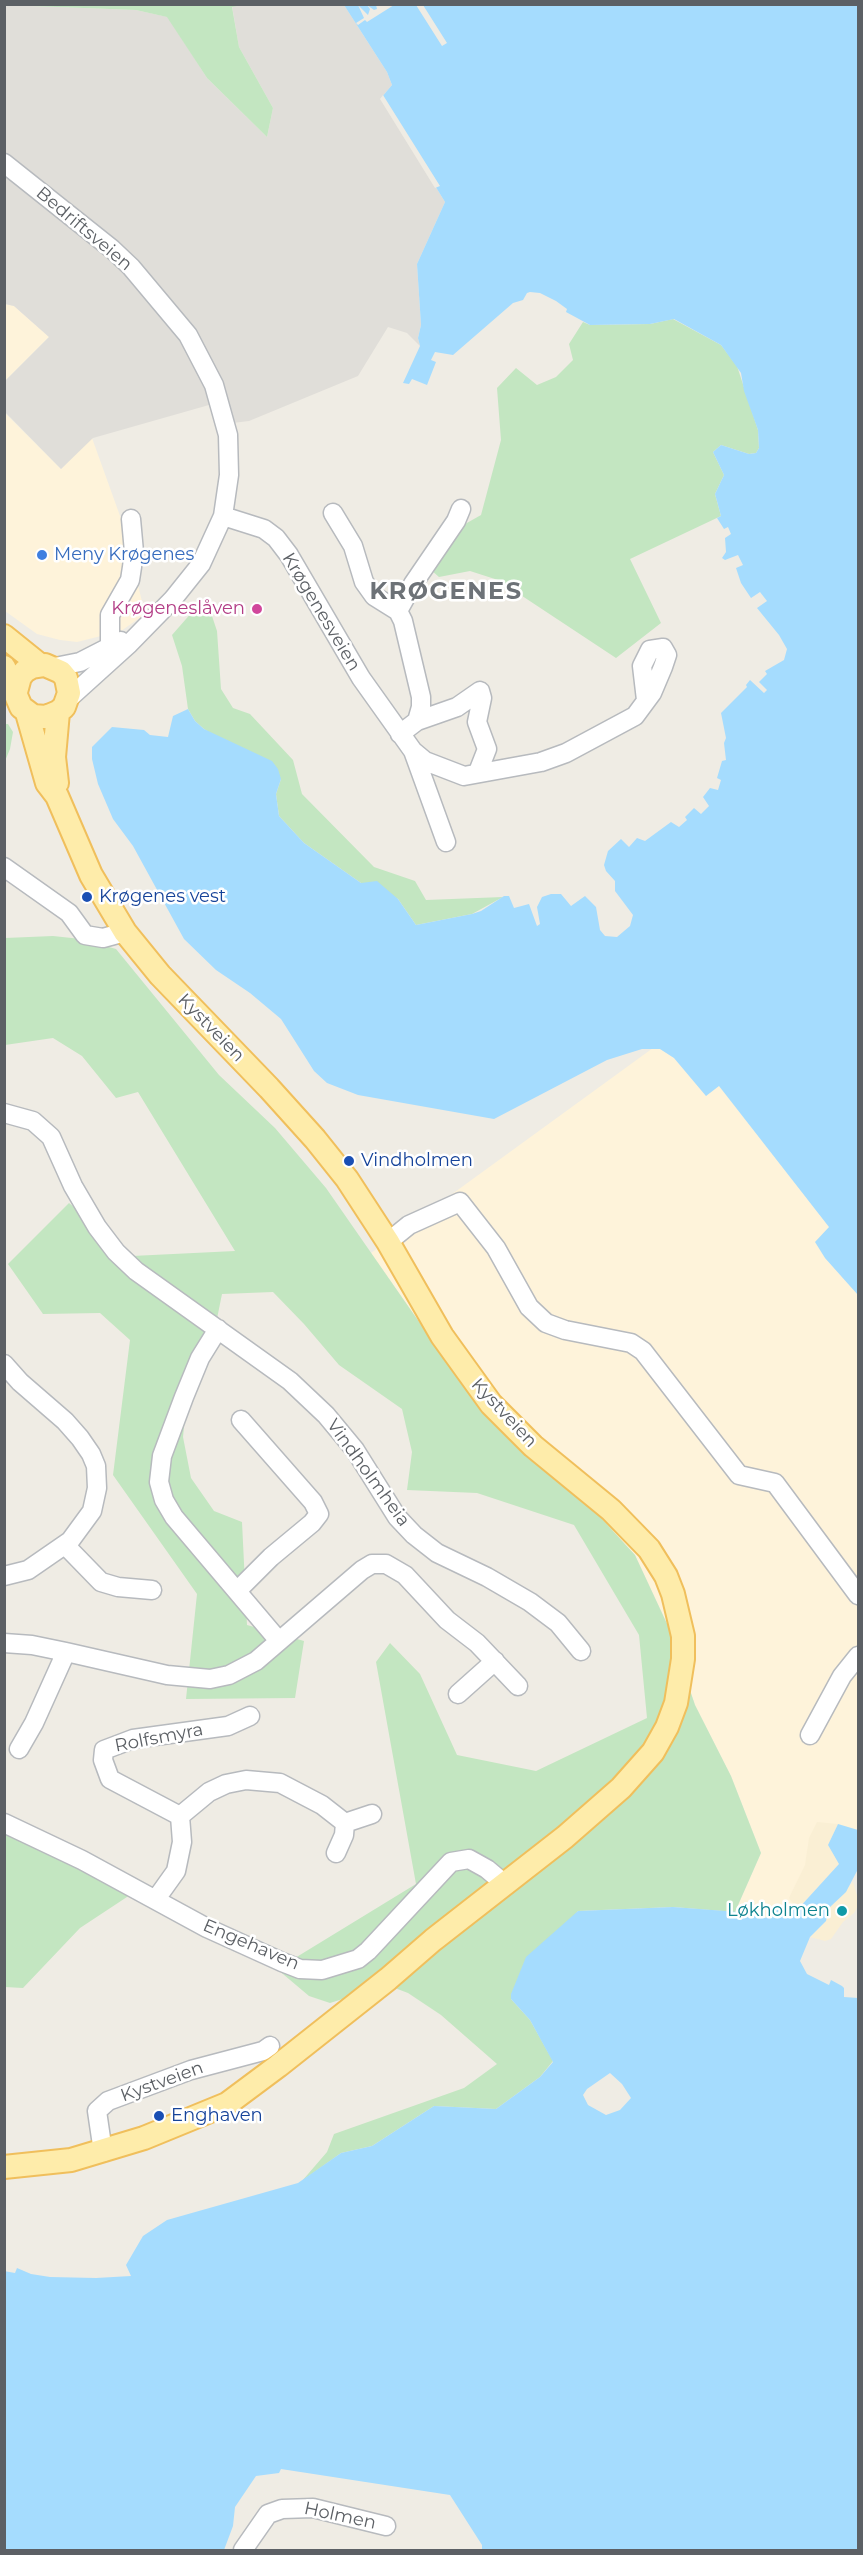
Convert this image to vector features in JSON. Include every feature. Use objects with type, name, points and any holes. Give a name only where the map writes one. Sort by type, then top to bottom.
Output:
[{"type":"main road","points":[[4,636],[66,678],[68,685],[63,706],[39,717],[27,713],[21,707],[4,667]]},
{"type":"main road","points":[[16,692],[20,677],[25,671],[47,666]]},
{"type":"main road","name":"Kystveien","points":[[57,796],[54,758],[63,706]]},
{"type":"main road","name":"Kystveien","points":[[4,2167],[36,2165],[103,2152],[172,2126],[388,1980],[433,1940],[506,1884],[621,1788],[652,1752],[667,1727],[676,1703],[683,1659],[683,1636],[673,1594],[666,1576],[649,1549],[611,1510],[533,1446],[491,1404],[461,1366],[388,1242],[347,1179],[315,1139],[160,975],[125,932],[91,875],[57,796],[47,783],[27,713]]},
{"type":"street","name":"Bedriftsveien","points":[[4,163],[112,249],[131,267],[188,335],[214,385],[228,435],[229,475],[223,516],[201,564],[154,619],[111,663],[63,706]]},
{"type":"street","points":[[398,611],[413,584],[456,521],[461,509]]},
{"type":"street","points":[[333,513],[353,546],[364,582],[374,596],[398,611],[403,621],[421,697],[417,721]]},
{"type":"street","name":"Krøgenesveien","points":[[223,516],[264,529],[276,538],[289,555],[361,678],[413,751],[425,761],[464,776],[541,762],[566,753],[635,716],[646,700]]},
{"type":"street","points":[[110,648],[111,615],[131,574],[134,552],[131,519]]},
{"type":"street","name":"Bedriftsveien","points":[[47,666],[80,662],[110,648],[154,619]]},
{"type":"street","points":[[400,734],[417,721],[457,707],[480,691],[482,698],[477,722],[487,749],[478,772]]},
{"type":"street","points":[[413,751],[446,842]]},
{"type":"street","points":[[4,867],[69,913],[85,935],[103,938],[125,932]]},
{"type":"street","name":"Vindholmheia","points":[[4,1113],[33,1121],[51,1137],[73,1186],[97,1227],[116,1252],[136,1271],[290,1381],[326,1415],[355,1450],[397,1517],[414,1535],[436,1553],[487,1577],[530,1602],[558,1623],[580,1651]]},
{"type":"street","points":[[388,1242],[409,1225],[460,1202],[496,1248],[530,1307],[546,1323],[565,1330],[631,1343],[643,1351],[739,1476],[775,1483],[858,1595]]},
{"type":"street","points":[[218,1329],[200,1358],[184,1397],[162,1456],[159,1482],[164,1500],[174,1517],[279,1641]]},
{"type":"street","points":[[4,1364],[80,1438],[92,1454],[96,1466],[97,1488],[92,1511],[83,1526],[64,1545],[28,1570],[4,1576]]},
{"type":"street","points":[[238,1590],[319,1514],[313,1502],[241,1420]]},
{"type":"street","points":[[64,1545],[101,1582],[118,1587],[152,1590]]},
{"type":"street","points":[[4,1643],[32,1645],[167,1676],[210,1679],[243,1669],[362,1570],[372,1564],[386,1564],[405,1575],[447,1620],[495,1661],[518,1686]]},
{"type":"street","points":[[19,1749],[34,1723],[66,1652]]},
{"type":"street","points":[[810,1736],[842,1676],[858,1656]]},
{"type":"street","points":[[458,1694],[495,1661]]},
{"type":"street","name":"Rolfsmyra","points":[[180,1816],[110,1779],[103,1760],[104,1750],[133,1739],[228,1726],[250,1716]]},
{"type":"street","points":[[156,1899],[176,1871],[182,1842],[180,1816],[209,1792],[226,1784],[246,1780],[269,1781],[280,1783],[304,1794],[340,1817],[345,1824],[344,1835],[336,1853]]},
{"type":"street","points":[[345,1824],[372,1815]]},
{"type":"street","name":"Engehaven","points":[[4,1823],[82,1860],[207,1928],[300,1969],[322,1970],[346,1964],[368,1951],[451,1862],[469,1859],[506,1884]]},
{"type":"street","name":"Kystveien","points":[[103,2152],[97,2111],[102,2105],[191,2070],[263,2051],[274,2056]]},
{"type":"street","name":"Holmen","points":[[243,2550],[268,2514],[282,2509],[313,2508],[386,2526]]},
{"type":"shaded area","points":[[242,4],[344,5],[387,72],[392,85],[381,98],[445,202],[417,264],[420,346],[407,333],[388,327],[358,376],[249,421],[217,425],[209,405],[93,438],[61,469],[5,412],[5,381],[49,337],[14,306],[5,304],[5,5],[136,10],[168,17],[207,78],[267,137],[273,108],[239,47],[232,6]]},
{"type":"shaded area","points":[[5,304],[14,306],[49,337],[5,381]]},
{"type":"shaded area","points":[[4,412],[61,469],[92,438],[124,527],[145,614],[121,631],[77,642],[60,640],[37,634],[5,611]]},
{"type":"shaded area","points":[[653,1048],[660,1049],[674,1058],[706,1096],[719,1085],[829,1227],[825,1258],[858,1295],[858,1830],[798,1909],[780,1908],[765,1918],[752,1913],[735,1912],[761,1853],[731,1776],[695,1705],[669,1628],[635,1555],[519,1445],[463,1385],[371,1253]]},
{"type":"green space","points":[[5,5],[242,5],[232,7],[239,47],[273,108],[267,137],[207,78],[167,17],[136,10]]},
{"type":"green space","points":[[673,319],[721,345],[737,366],[758,430],[759,448],[756,453],[749,454],[721,445],[713,452],[724,475],[715,494],[721,516],[630,559],[661,623],[616,658],[498,580],[470,571],[439,577],[431,570],[458,528],[481,515],[501,440],[497,388],[516,368],[537,385],[556,377],[573,360],[569,344],[583,322],[590,325],[650,324]]},
{"type":"green space","points":[[200,603],[210,610],[217,631],[221,689],[233,708],[250,714],[293,760],[302,794],[374,867],[415,881],[426,900],[503,897],[472,914],[416,925],[398,899],[361,883],[304,843],[279,816],[276,794],[281,779],[204,729],[195,721],[188,709],[182,666],[172,635]]},
{"type":"green space","points":[[5,724],[8,724],[13,732],[5,761]]},
{"type":"green space","points":[[53,936],[81,939],[116,949],[219,1075],[275,1128],[326,1188],[463,1385],[519,1445],[581,1496],[635,1555],[669,1628],[695,1705],[731,1776],[761,1853],[735,1912],[673,1907],[578,1911],[511,1999],[530,2020],[553,2061],[540,2077],[496,2109],[434,2106],[372,2146],[341,2153],[302,2181],[327,2152],[334,2134],[464,2088],[497,2064],[441,2015],[408,1993],[387,1985],[330,2003],[309,1996],[277,1969],[416,1884],[376,1662],[390,1643],[420,1674],[457,1755],[536,1771],[647,1718],[639,1635],[574,1525],[477,1493],[407,1490],[412,1452],[402,1409],[339,1365],[273,1292],[222,1294],[210,1353],[188,1386],[183,1437],[191,1478],[214,1511],[242,1522],[247,1625],[304,1641],[295,1698],[186,1699],[197,1594],[113,1475],[130,1340],[100,1313],[43,1314],[8,1264],[69,1203],[132,1256],[235,1251],[138,1092],[116,1098],[82,1056],[53,1038],[5,1045],[5,938]]},
{"type":"green space","points":[[4,1825],[130,1895],[80,1928],[23,1988],[5,1987]]},
{"type":"sand","points":[[817,1822],[838,1824],[828,1845],[839,1864],[798,1909],[789,1898],[805,1865],[809,1838]]},
{"type":"sand","name":"Løkholmen","points":[[853,1882],[858,1899],[858,1906],[854,1913],[843,1922],[831,1939],[825,1941],[810,1937],[826,1921],[829,1908]]},
{"type":"water","points":[[344,5],[858,5],[858,1295],[825,1258],[815,1242],[829,1227],[719,1086],[706,1096],[674,1058],[660,1049],[642,1049],[607,1060],[494,1119],[358,1095],[327,1083],[314,1071],[281,1019],[250,993],[216,970],[184,939],[133,846],[113,819],[98,784],[92,759],[92,747],[112,727],[144,730],[150,735],[168,737],[173,716],[188,709],[195,721],[204,729],[272,761],[281,779],[276,794],[279,816],[304,843],[361,883],[377,881],[398,899],[416,925],[472,914],[504,896],[509,896],[514,908],[529,904],[537,926],[540,924],[537,907],[542,897],[561,894],[571,906],[585,896],[596,907],[600,930],[605,936],[617,937],[630,926],[633,915],[615,891],[615,881],[606,871],[604,865],[608,851],[621,839],[629,847],[637,838],[645,841],[671,822],[679,827],[687,820],[685,817],[694,808],[701,814],[709,806],[703,797],[710,788],[718,790],[721,780],[717,778],[722,761],[726,760],[724,743],[726,738],[721,713],[747,687],[750,680],[764,693],[767,690],[759,682],[767,674],[765,671],[784,660],[787,649],[779,635],[757,608],[767,601],[760,592],[751,598],[741,583],[736,568],[743,565],[738,555],[725,560],[722,558],[726,552],[725,538],[731,534],[728,527],[724,529],[717,518],[721,516],[715,494],[724,475],[713,452],[721,445],[749,454],[756,453],[759,448],[758,430],[744,391],[741,373],[721,345],[674,319],[650,324],[590,325],[566,312],[567,309],[556,301],[540,293],[530,292],[523,300],[513,303],[453,355],[435,352],[431,360],[436,362],[427,385],[412,379],[409,384],[403,383],[420,346],[417,264],[445,202],[381,98],[392,85],[387,72]]},
{"type":"water","points":[[838,1824],[858,1830],[858,1869],[846,1892],[829,1908],[826,1921],[810,1937],[800,1961],[807,1974],[829,1985],[831,1980],[842,1986],[844,1997],[858,1998],[858,2550],[482,2550],[482,2545],[450,2495],[281,2469],[279,2473],[256,2476],[235,2507],[233,2526],[224,2550],[5,2550],[4,2271],[15,2273],[17,2268],[31,2274],[50,2277],[131,2276],[126,2265],[143,2236],[167,2220],[298,2183],[341,2153],[372,2146],[434,2106],[496,2109],[540,2077],[553,2062],[530,2020],[511,1999],[511,1994],[526,1957],[578,1911],[673,1907],[752,1913],[765,1918],[780,1908],[798,1909],[839,1864],[828,1845]],"holes":[[[610,2073],[622,2084],[631,2098],[620,2110],[606,2115],[588,2105],[583,2095],[587,2089]]]},
{"type":"pier","points":[[358,5],[368,15],[370,9],[367,5],[374,10],[377,9],[376,5],[394,5],[358,25],[356,23],[364,18]]},
{"type":"pier","points":[[416,5],[423,5],[447,43],[442,46]]},
{"type":"pier","points":[[383,95],[440,186],[435,188],[380,99]]},
{"type":"place","name":"Meny Krøgenes","points":[[42,555]]},
{"type":"place","name":"Krøgeneslåven","points":[[257,609]]},
{"type":"place","name":"Krøgenes vest","points":[[87,897]]},
{"type":"place","name":"Vindholmen","points":[[349,1161]]},
{"type":"place","name":"Løkholmen","points":[[842,1911]]},
{"type":"place","name":"Enghaven","points":[[159,2116]]},
{"type":"district","name":"KRØGENES","points":[[446,592]]}]
